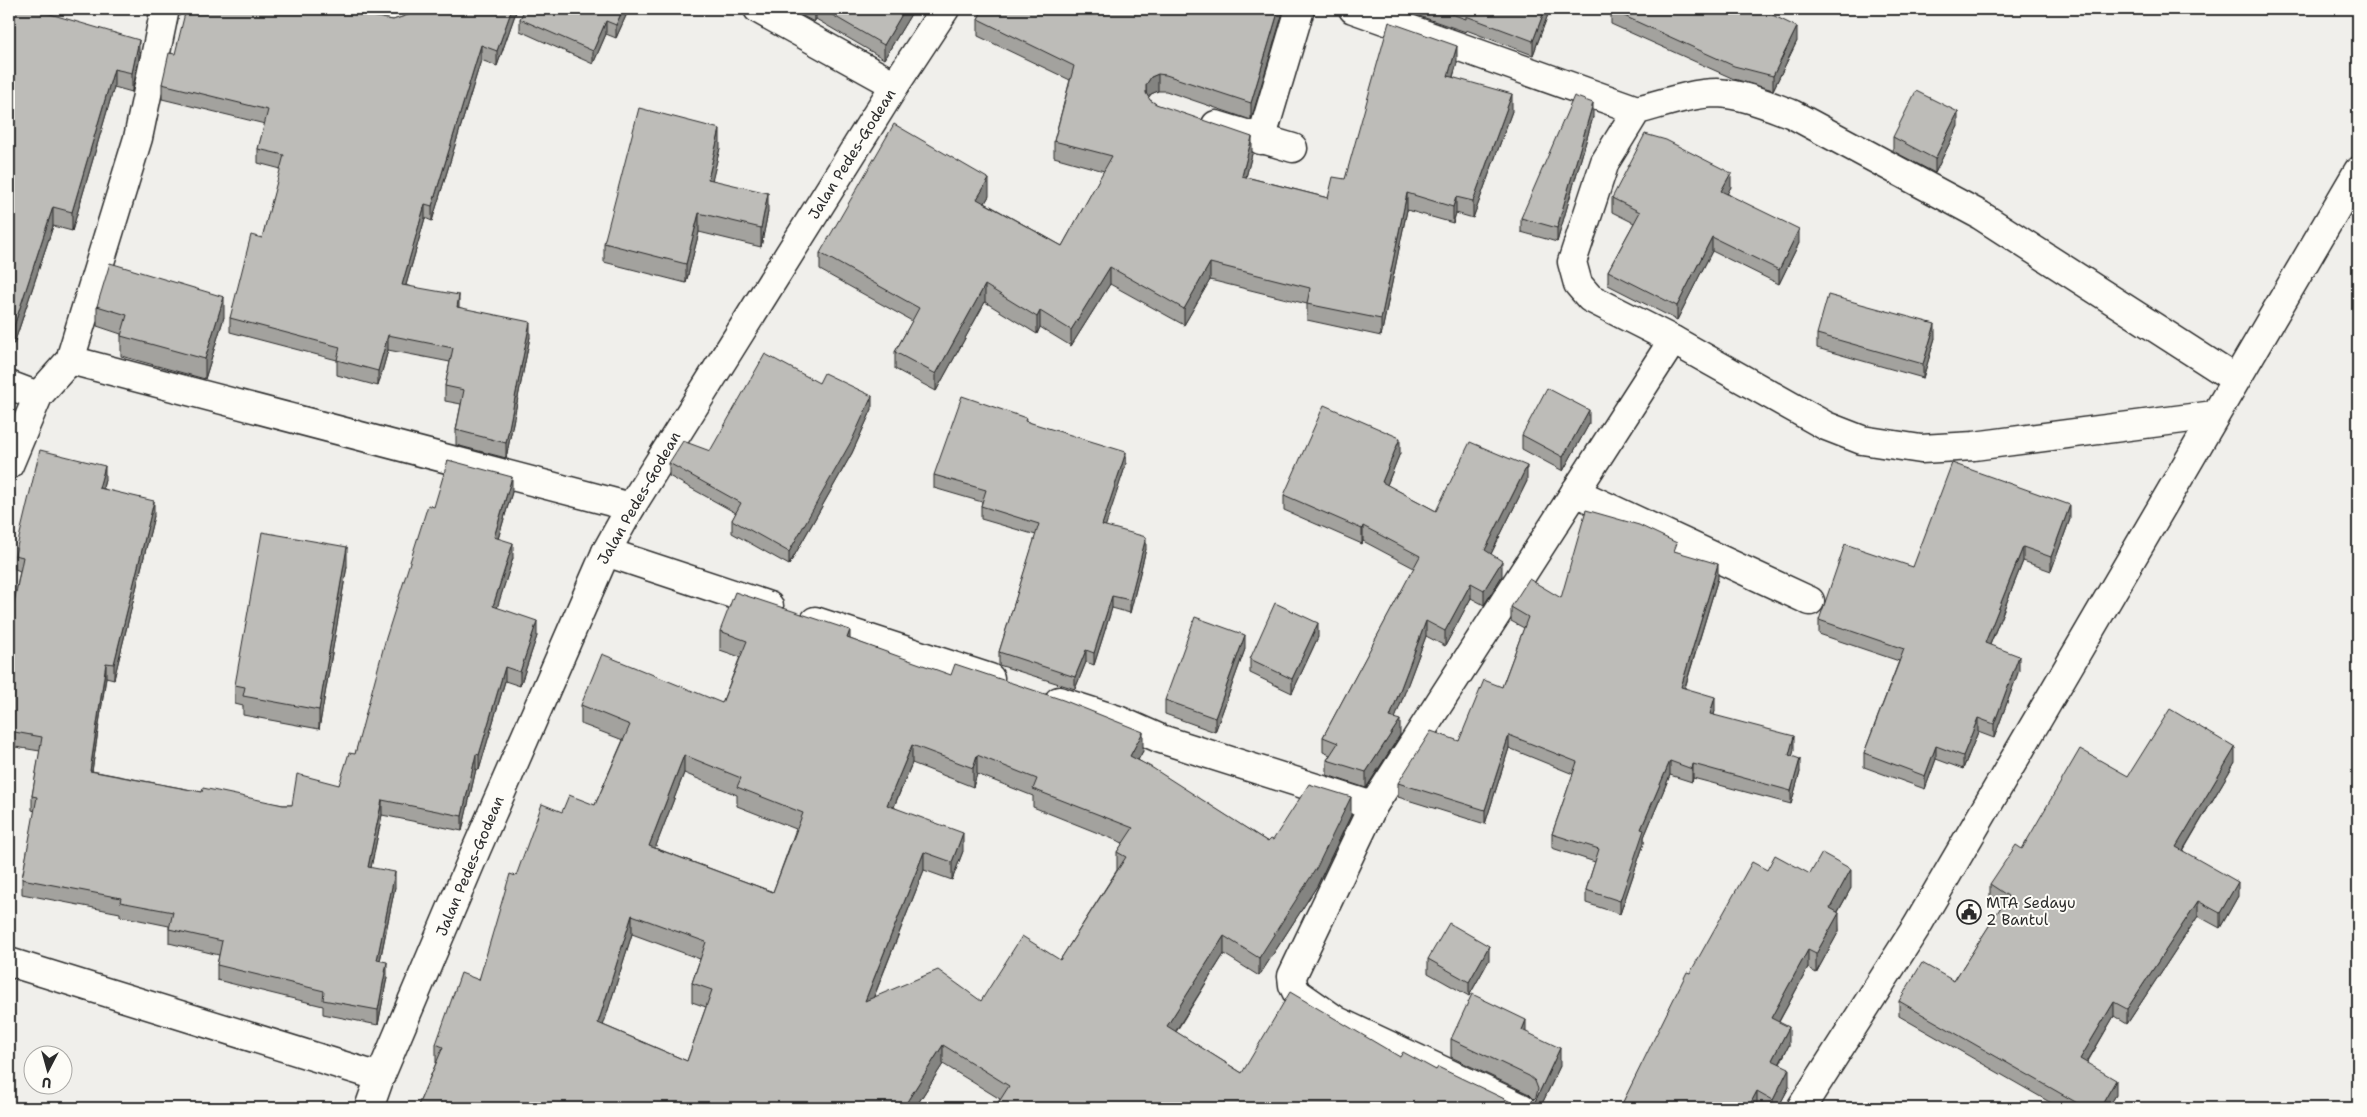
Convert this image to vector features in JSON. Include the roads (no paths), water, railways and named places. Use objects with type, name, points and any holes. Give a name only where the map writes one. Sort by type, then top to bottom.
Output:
[{"type":"street","points":[[9,465],[38,396],[70,360],[138,138],[166,9]]},
{"type":"street","points":[[353,9],[391,20],[400,19],[409,9]]},
{"type":"street","points":[[758,9],[895,85]]},
{"type":"street","name":"Jalan Pedes-Godean","points":[[370,1108],[380,1077],[606,552],[631,507],[895,85],[946,9]]},
{"type":"street","points":[[1261,140],[1300,9]]},
{"type":"street","points":[[1353,9],[1637,110],[1670,101],[1716,93],[1752,100],[1792,114],[1980,215],[2235,379]]},
{"type":"street","points":[[1637,110],[1605,162],[1572,262],[1578,284],[1590,298],[1673,340],[1826,426],[1862,440],[1921,449],[1974,446],[2210,422]]},
{"type":"street","points":[[1188,115],[1261,140],[1293,148]]},
{"type":"street","points":[[1801,1108],[1917,926],[2358,171]]},
{"type":"street","points":[[1522,1108],[1337,1021],[1297,993],[1293,985],[1292,976],[1373,806],[1673,340]]},
{"type":"street","points":[[70,360],[631,507]]},
{"type":"street","points":[[9,385],[38,396]]},
{"type":"street","points":[[1575,492],[1810,601]]},
{"type":"street","points":[[606,552],[1118,720],[1161,739],[1373,806]]},
{"type":"street","points":[[9,962],[380,1077]]},
{"type":"place","name":"MTA Sedayu 2 Bantul","points":[[1969,912]]}]
